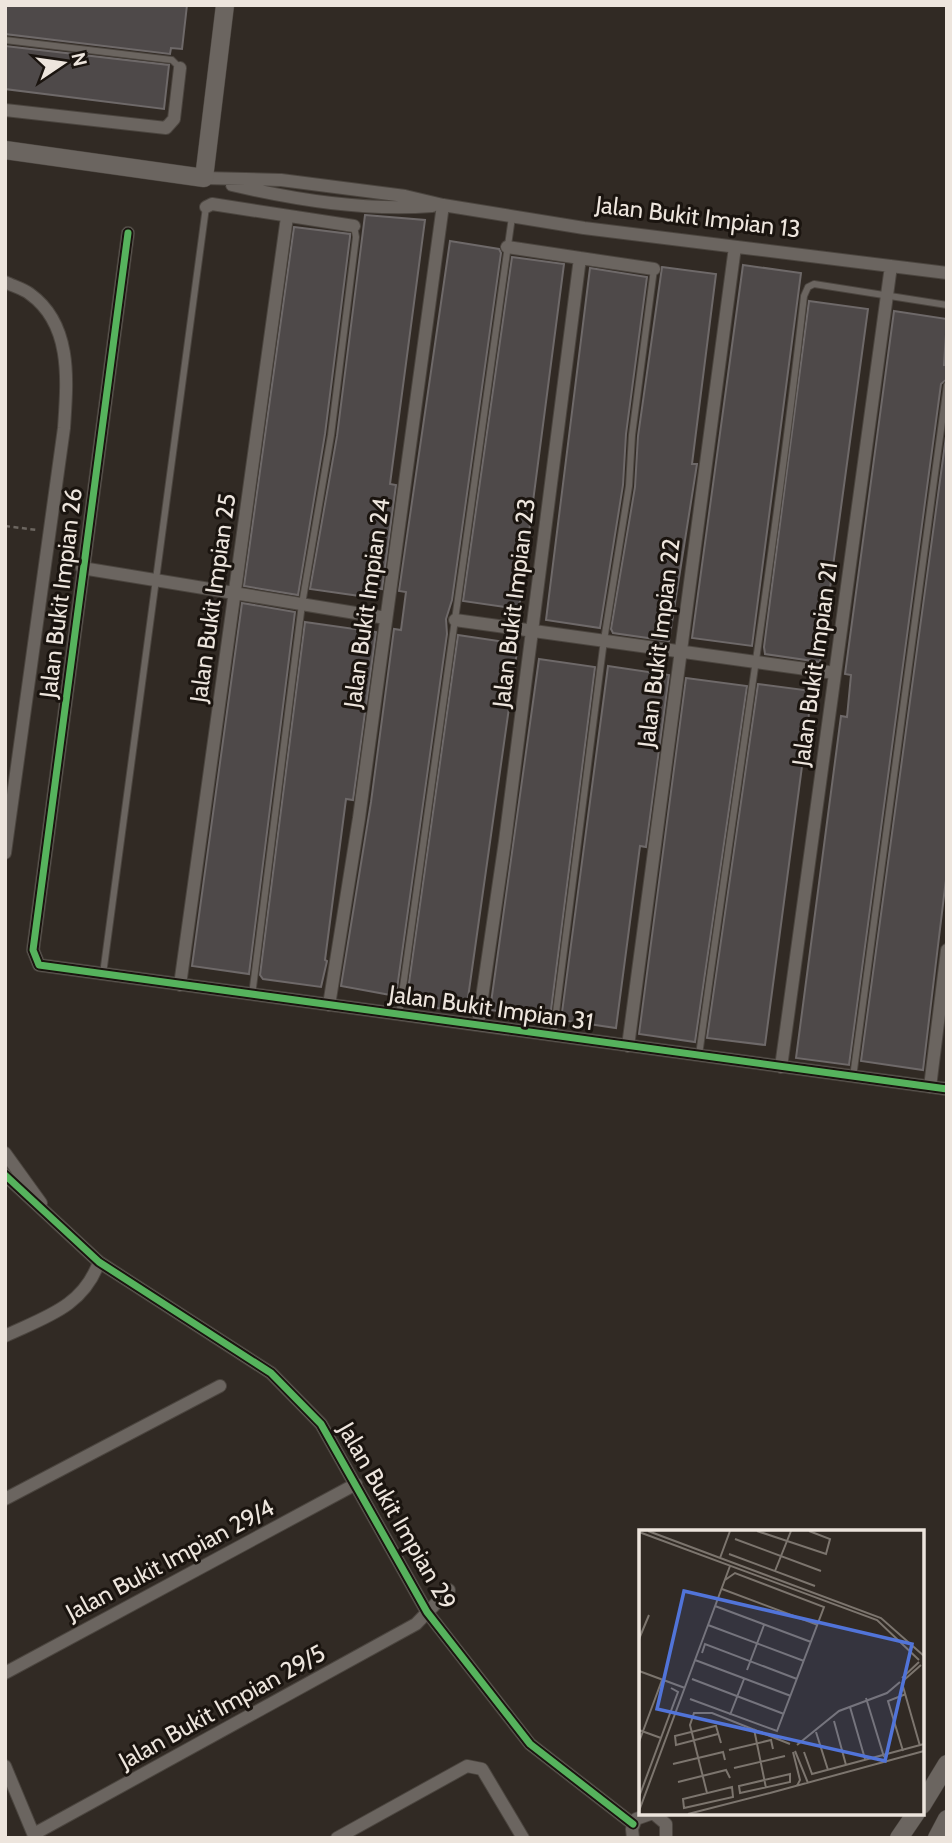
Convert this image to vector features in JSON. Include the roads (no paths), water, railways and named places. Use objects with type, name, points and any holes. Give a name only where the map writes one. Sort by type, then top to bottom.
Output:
[{"type":"street","points":[[204,178],[225,5]]},
{"type":"street","points":[[5,110],[166,128],[174,119],[180,68]]},
{"type":"street","name":"Jalan Bukit Impian 13","points":[[5,150],[204,178],[279,195],[361,206],[443,205],[735,247],[947,273]]},
{"type":"street","points":[[206,207],[212,204],[354,226]]},
{"type":"street","name":"Jalan Bukit Impian 24","points":[[329,1005],[443,205]]},
{"type":"street","name":"Jalan Bukit Impian 25","points":[[180,985],[287,217]]},
{"type":"street","name":"Jalan Bukit Impian 26","points":[[34,958],[82,568],[128,233]]},
{"type":"street","points":[[507,247],[654,269]]},
{"type":"street","name":"Jalan Bukit Impian 22","points":[[628,1046],[735,247]]},
{"type":"street","name":"Jalan Bukit Impian 23","points":[[478,1025],[580,258]]},
{"type":"street","name":"Jalan Bukit Impian 21","points":[[781,1067],[891,266]]},
{"type":"street","points":[[5,282],[31,294],[57,326],[68,368],[64,428],[10,783],[5,853]]},
{"type":"street","points":[[82,568],[386,618]]},
{"type":"street","points":[[455,620],[835,673]]},
{"type":"street","points":[[930,1087],[947,950]]},
{"type":"street","name":"Jalan Bukit Impian 31","points":[[34,958],[39,965],[46,967],[947,1089]]},
{"type":"street","name":"Jalan Bukit Impian 29","points":[[5,1153],[22,1172],[51,1218]]},
{"type":"street","name":"Jalan Bukit Impian 29","points":[[5,1175],[99,1262],[271,1373],[321,1424],[427,1612],[530,1744],[633,1824]]},
{"type":"street","points":[[5,1336],[71,1304],[93,1278],[99,1262]]},
{"type":"street","points":[[5,1499],[220,1386]]},
{"type":"street","name":"Jalan Bukit Impian 29/4","points":[[5,1674],[356,1484]]},
{"type":"street","name":"Jalan Bukit Impian 29/5","points":[[34,1836],[416,1624],[449,1590]]},
{"type":"street","points":[[924,1802],[947,1764]]},
{"type":"street","points":[[5,1766],[34,1836]]},
{"type":"street","points":[[337,1838],[467,1766],[475,1766],[482,1769],[523,1838]]},
{"type":"street","points":[[633,1838],[633,1824],[641,1815]]},
{"type":"street","points":[[656,1815],[663,1819],[670,1835]]},
{"type":"street","points":[[900,1838],[915,1815]]},
{"type":"street","points":[[937,1838],[947,1819]]},
{"type":"lane","points":[[5,40],[172,60],[178,63],[180,68]]},
{"type":"lane","points":[[103,975],[206,207]]},
{"type":"lane","points":[[399,1015],[512,216]]},
{"type":"lane","points":[[251,995],[302,604],[331,435],[356,237],[354,226]]},
{"type":"lane","points":[[553,1036],[604,640],[629,486],[632,435],[654,269]]},
{"type":"lane","points":[[699,1055],[754,661],[784,471],[804,296],[814,284],[947,305]]},
{"type":"lane","points":[[853,1077],[947,385]]}]
